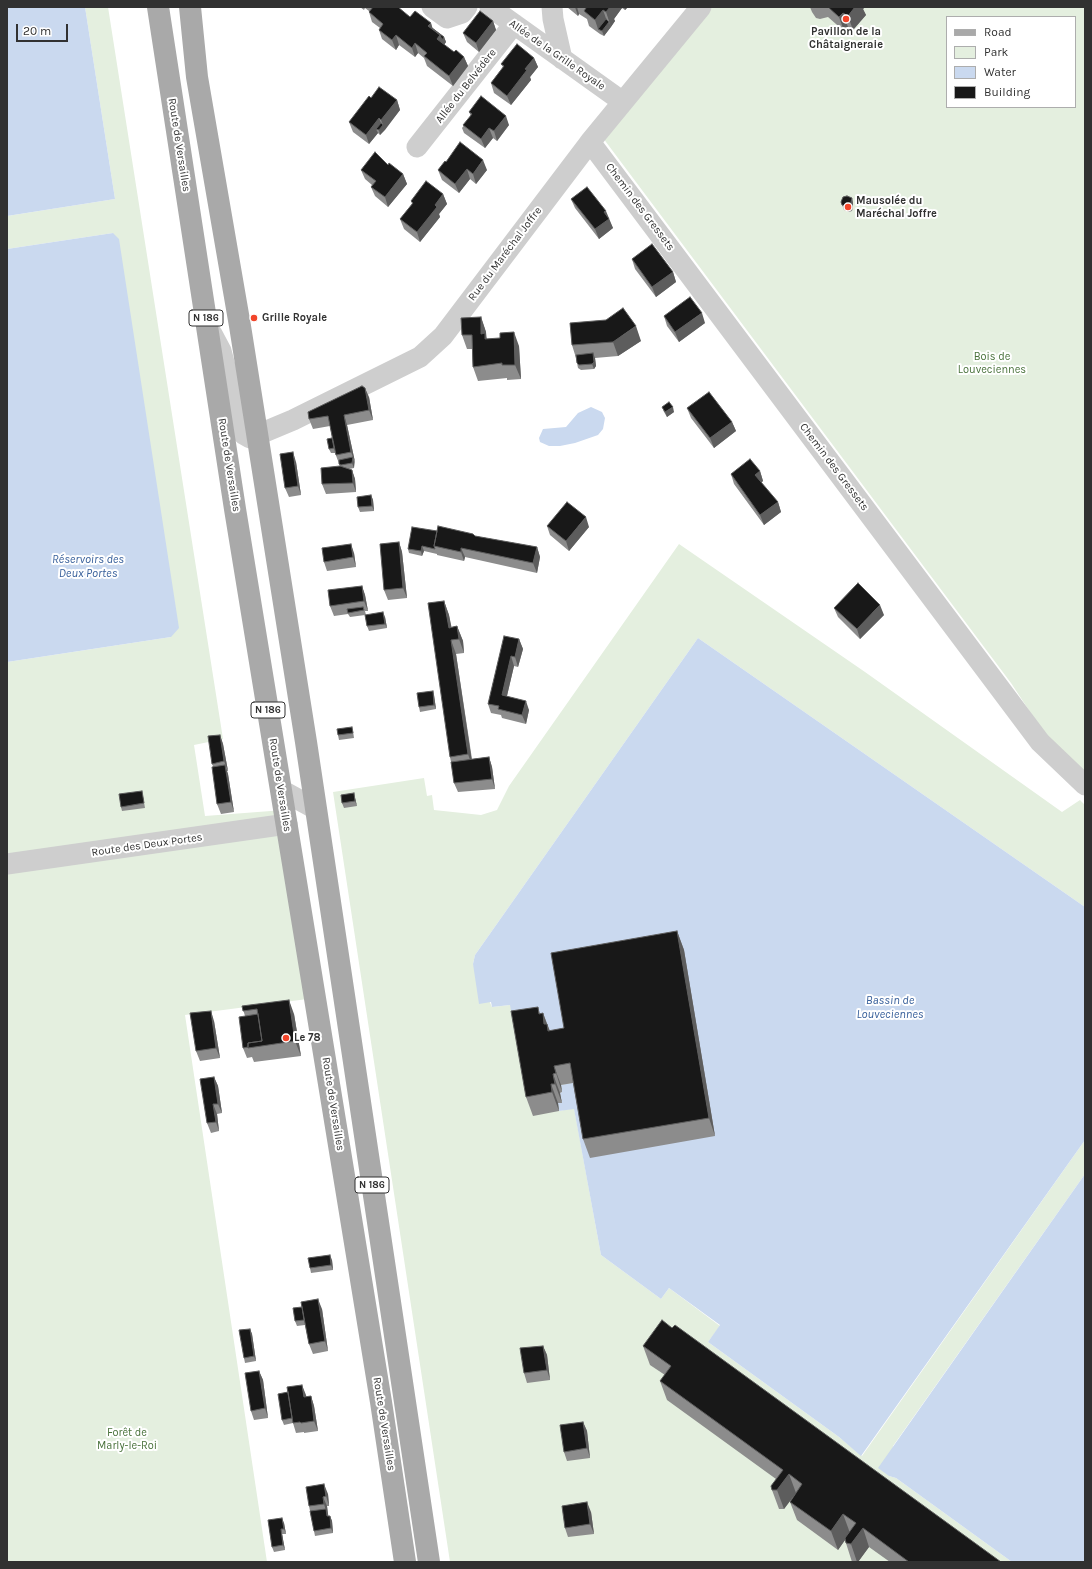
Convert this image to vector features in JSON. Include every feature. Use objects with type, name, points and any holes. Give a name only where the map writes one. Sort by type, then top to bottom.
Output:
[{"type":"main road","name":"Route de Versailles","points":[[158,7],[206,323],[382,1402],[405,1562]]},
{"type":"main road","points":[[181,7],[188,48],[197,77]]},
{"type":"main road","name":"N 186","points":[[190,7],[197,77],[258,435],[306,742],[314,808],[428,1562]]},
{"type":"street","points":[[432,7],[447,18],[462,12],[467,7]]},
{"type":"street","name":"Allée de la Grille Royale","points":[[490,7],[623,102]]},
{"type":"street","points":[[552,7],[553,19],[562,59]]},
{"type":"street","name":"Rue du Maréchal Joffre","points":[[258,435],[294,420],[420,358],[428,352],[448,330],[590,142],[701,7]]},
{"type":"street","name":"Allée du Belvédère","points":[[417,147],[514,24]]},
{"type":"street","name":"Chemin des Gressets","points":[[590,142],[1040,742],[1085,785]]},
{"type":"street","points":[[206,323],[221,350],[243,434],[250,438],[258,435]]},
{"type":"street","points":[[281,790],[314,808]]},
{"type":"street","name":"Route des Deux Portes","points":[[7,864],[287,824]]},
{"type":"green space","name":"Forêt de Marly-le-Roi","points":[[85,7],[108,7],[223,739],[194,745],[205,816],[284,810],[315,998],[185,1015],[267,1562],[7,1562],[7,662],[171,637],[113,233],[7,249],[7,216],[115,199]]},
{"type":"green space","name":"Bois de Louveciennes","points":[[705,7],[1085,7],[1085,773],[1046,736],[1011,683],[603,138]]},
{"type":"green space","points":[[679,544],[865,672],[1062,812],[1080,800],[1085,805],[1085,907],[698,638],[475,955],[473,964],[492,1007],[510,1005],[684,950],[715,1136],[577,1082],[560,1093],[562,1103],[559,1111],[574,1108],[601,1255],[661,1299],[669,1288],[720,1326],[708,1342],[839,1437],[862,1456],[1085,1140],[1085,1174],[893,1446],[889,1476],[896,1478],[1012,1562],[450,1562],[333,792],[424,778],[427,796],[432,795],[434,810],[481,815],[497,810],[509,786]]},
{"type":"water","points":[[7,7],[85,7],[115,199],[7,216]]},
{"type":"water","name":"Réservoirs des Deux Portes","points":[[113,233],[119,239],[179,628],[171,637],[7,662],[7,249]]},
{"type":"water","points":[[591,407],[602,412],[605,418],[603,429],[598,435],[575,443],[560,446],[549,446],[540,442],[539,438],[543,429],[566,427],[578,413]]},
{"type":"water","name":"Bassin de Louveciennes","points":[[698,638],[1085,907],[1085,1140],[861,1456],[839,1437],[708,1342],[720,1325],[669,1288],[661,1299],[601,1255],[574,1109],[559,1111],[558,1103],[562,1103],[560,1093],[562,1092],[561,1085],[577,1082],[571,1047],[518,1015],[516,1010],[511,1011],[510,1005],[492,1007],[491,1002],[479,1004],[473,964],[475,955]]},
{"type":"water","points":[[1085,1174],[1085,1562],[1012,1562],[896,1478],[889,1476],[878,1468]]},
{"type":"building","points":[[373,7],[398,7],[410,17],[415,11],[431,23],[428,26],[440,35],[437,39],[454,52],[456,50],[464,57],[449,76],[424,56],[427,53],[415,43],[412,48],[396,35],[392,40],[379,30],[383,24],[369,12]]},
{"type":"building","points":[[584,7],[610,7],[606,12],[603,10],[595,20],[584,11],[586,8]]},
{"type":"building","points":[[828,7],[855,7],[848,16],[843,13],[839,17]]},
{"type":"building","points":[[480,11],[493,21],[476,43],[463,33]]},
{"type":"building","points":[[606,19],[609,22],[602,31],[598,29]]},
{"type":"building","points":[[432,28],[444,37],[442,40],[440,35]]},
{"type":"building","points":[[517,44],[534,58],[525,69],[527,70],[507,96],[491,83],[504,66],[501,64]]},
{"type":"building","points":[[379,87],[397,100],[381,120],[379,118],[366,135],[349,122],[369,96],[371,98]]},
{"type":"building","points":[[481,96],[506,116],[494,131],[489,128],[481,139],[463,125],[472,114],[469,112]]},
{"type":"building","points":[[381,123],[383,125],[379,130],[376,129]]},
{"type":"building","points":[[460,142],[483,160],[473,174],[467,169],[455,184],[438,170],[445,161],[446,162]]},
{"type":"building","points":[[375,152],[388,165],[389,163],[403,174],[385,197],[371,187],[376,181],[361,170]]},
{"type":"building","points":[[426,181],[443,194],[435,205],[437,207],[417,232],[400,219],[413,203],[411,201]]},
{"type":"building","points":[[587,187],[606,211],[604,212],[609,219],[595,229],[571,199]]},
{"type":"building","points":[[847,196],[852,198],[850,206],[848,207],[842,205],[841,202],[843,197]]},
{"type":"building","points":[[652,244],[673,272],[652,287],[632,259]]},
{"type":"building","points":[[690,297],[702,313],[675,332],[664,316]]},
{"type":"building","points":[[623,308],[636,326],[613,342],[572,345],[570,323],[606,320]]},
{"type":"building","points":[[481,317],[481,334],[485,333],[485,339],[500,338],[500,333],[514,332],[515,365],[502,365],[502,363],[473,367],[472,335],[462,335],[461,318]]},
{"type":"building","points":[[593,353],[594,362],[592,364],[579,365],[577,363],[576,355]]},
{"type":"building","points":[[362,386],[365,388],[369,410],[344,415],[351,452],[336,455],[328,416],[309,419],[308,412]]},
{"type":"building","points":[[709,392],[732,422],[710,438],[687,408]]},
{"type":"building","points":[[669,402],[673,407],[665,412],[662,407]]},
{"type":"building","points":[[332,438],[334,448],[329,449],[327,439]]},
{"type":"building","points":[[293,452],[298,486],[285,488],[280,454]]},
{"type":"building","points":[[353,457],[352,463],[339,464],[339,460]]},
{"type":"building","points":[[750,459],[760,471],[755,475],[778,502],[760,515],[731,474]]},
{"type":"building","points":[[340,466],[352,470],[353,483],[322,484],[321,468]]},
{"type":"building","points":[[371,495],[372,506],[358,507],[357,497]]},
{"type":"building","points":[[567,502],[586,517],[566,541],[547,526]]},
{"type":"building","points":[[438,526],[473,534],[475,536],[537,547],[533,563],[461,548],[461,552],[434,546]]},
{"type":"building","points":[[412,527],[437,531],[434,546],[435,549],[422,546],[421,551],[408,549]]},
{"type":"building","points":[[399,542],[403,588],[384,590],[380,544]]},
{"type":"building","points":[[351,544],[353,557],[324,562],[322,548]]},
{"type":"building","points":[[858,583],[880,605],[857,629],[834,608]]},
{"type":"building","points":[[362,586],[364,601],[330,606],[328,590]]},
{"type":"building","points":[[444,601],[449,628],[457,626],[459,639],[451,640],[468,754],[450,757],[428,603]]},
{"type":"building","points":[[363,607],[364,610],[348,613],[347,609]]},
{"type":"building","points":[[383,612],[385,624],[367,626],[365,615]]},
{"type":"building","points":[[504,636],[519,639],[515,657],[511,656],[502,695],[526,701],[522,715],[498,709],[499,706],[488,704]]},
{"type":"building","points":[[433,691],[434,705],[419,707],[417,693]]},
{"type":"building","points":[[352,727],[353,733],[338,735],[337,729]]},
{"type":"building","points":[[220,735],[224,761],[212,764],[208,736]]},
{"type":"building","points":[[489,757],[492,779],[454,783],[451,762]]},
{"type":"building","points":[[225,765],[231,802],[217,804],[212,767]]},
{"type":"building","points":[[142,791],[144,803],[121,807],[119,794]]},
{"type":"building","points":[[354,793],[355,801],[342,803],[341,795]]},
{"type":"building","points":[[677,931],[709,1118],[583,1139],[570,1063],[554,1066],[556,1073],[553,1074],[555,1084],[551,1084],[552,1092],[526,1097],[511,1011],[538,1007],[539,1014],[543,1013],[544,1024],[547,1024],[548,1031],[564,1028],[551,953]]},
{"type":"building","points":[[289,1000],[295,1041],[248,1048],[248,1043],[262,1041],[257,1009],[243,1011],[242,1006]]},
{"type":"building","points":[[211,1011],[216,1048],[196,1051],[190,1013]]},
{"type":"building","points":[[258,1014],[262,1041],[248,1043],[248,1047],[243,1048],[239,1017]]},
{"type":"building","points":[[214,1077],[218,1104],[213,1104],[216,1122],[207,1123],[200,1079]]},
{"type":"building","points":[[330,1255],[331,1265],[310,1268],[308,1258]]},
{"type":"building","points":[[318,1299],[325,1341],[309,1344],[301,1302]]},
{"type":"building","points":[[302,1307],[304,1320],[295,1321],[293,1308]]},
{"type":"building","points":[[662,1320],[672,1328],[675,1325],[1001,1562],[909,1562],[863,1528],[851,1544],[846,1543],[845,1538],[856,1523],[843,1514],[831,1531],[790,1502],[802,1484],[789,1474],[777,1490],[772,1490],[771,1486],[783,1470],[660,1381],[671,1366],[643,1346]]},
{"type":"building","points":[[250,1329],[254,1356],[244,1358],[239,1330]]},
{"type":"building","points":[[543,1346],[547,1370],[524,1373],[520,1348]]},
{"type":"building","points":[[259,1371],[265,1408],[251,1411],[245,1373]]},
{"type":"building","points":[[302,1385],[304,1397],[311,1396],[314,1421],[293,1423],[287,1387]]},
{"type":"building","points":[[288,1392],[292,1418],[282,1420],[278,1394]]},
{"type":"building","points":[[583,1422],[587,1448],[564,1452],[560,1425]]},
{"type":"building","points":[[324,1484],[326,1496],[323,1497],[324,1504],[309,1506],[306,1487]]},
{"type":"building","points":[[587,1502],[590,1524],[565,1528],[562,1506]]},
{"type":"building","points":[[326,1509],[327,1516],[330,1516],[331,1528],[314,1531],[310,1511]]},
{"type":"building","points":[[282,1518],[284,1529],[281,1529],[283,1545],[272,1547],[268,1520]]},
{"type":"place","name":"Pavillon de la Châtaigneraie","points":[[846,19]]},
{"type":"place","name":"Mausolée du Maréchal Joffre","points":[[848,207]]},
{"type":"place","name":"Grille Royale","points":[[254,318]]},
{"type":"place","name":"Le 78","points":[[286,1038]]}]
